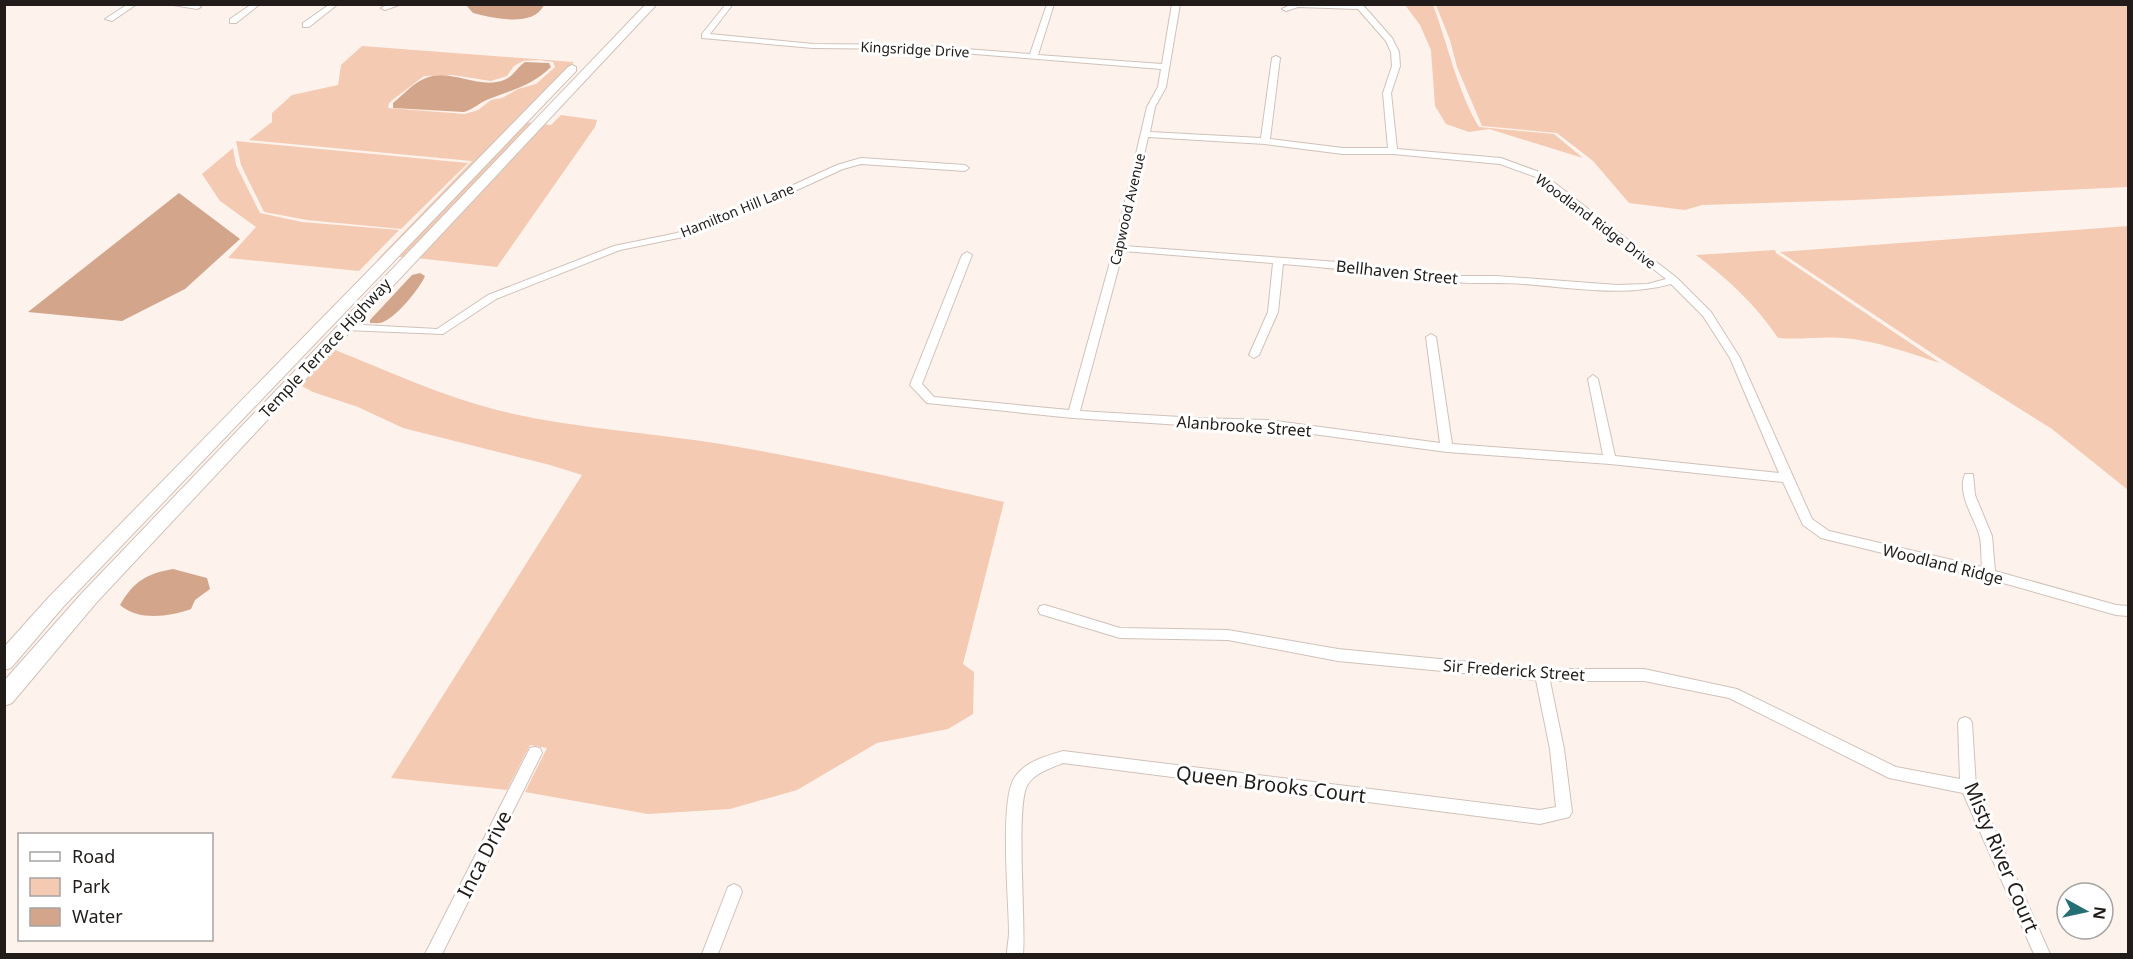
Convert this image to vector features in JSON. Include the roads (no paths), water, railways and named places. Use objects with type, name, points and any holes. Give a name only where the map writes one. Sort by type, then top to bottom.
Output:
[{"type":"main road","points":[[620,20],[635,4]]},
{"type":"main road","points":[[639,18],[644,4]]},
{"type":"main road","name":"Temple Terrace Highway","points":[[4,697],[89,598],[652,4]]},
{"type":"main road","name":"Temple Terrace Highway","points":[[4,662],[56,602],[583,58]]},
{"type":"main road","points":[[555,87],[571,88]]},
{"type":"main road","points":[[387,259],[408,261]]},
{"type":"street","points":[[109,19],[134,4]]},
{"type":"street","points":[[170,4],[197,7]]},
{"type":"street","points":[[233,21],[257,4]]},
{"type":"street","points":[[306,25],[335,4]]},
{"type":"street","points":[[386,8],[399,4]]},
{"type":"street","name":"Kingsridge Drive","points":[[730,4],[705,36],[813,46],[913,47],[1165,67]]},
{"type":"street","name":"Capwood Avenue","points":[[1072,414],[1119,248],[1151,107],[1162,87],[1176,4]]},
{"type":"street","points":[[1033,57],[1050,5]]},
{"type":"street","points":[[1286,9],[1297,5],[1358,6],[1389,40],[1395,52],[1396,66],[1387,93],[1393,151]]},
{"type":"street","points":[[1265,141],[1276,58]]},
{"type":"street","name":"Woodland Ridge Drive","points":[[1144,134],[1265,141],[1343,151],[1393,151],[1501,161],[1539,176],[1673,280],[1707,314],[1735,358],[1789,478]]},
{"type":"street","name":"Hamilton Hill Lane","points":[[345,327],[438,332],[492,297],[617,248],[680,235],[772,198],[840,167],[861,162],[965,168]]},
{"type":"street","name":"Bellhaven Street","points":[[1119,248],[1352,266],[1454,279],[1496,279],[1617,288],[1648,287],[1673,280]]},
{"type":"street","name":"Alanbrooke Street","points":[[967,255],[916,385],[931,400],[1072,414],[1268,424],[1447,448],[1610,460],[1789,478]]},
{"type":"street","points":[[1254,355],[1273,312],[1278,261]]},
{"type":"street","points":[[1431,338],[1447,448]]},
{"type":"street","points":[[1593,379],[1610,460]]},
{"type":"street","points":[[1969,477],[1969,495],[1986,536],[1989,574]]},
{"type":"street","name":"Woodland Ridge","points":[[1789,478],[1807,522],[1825,535],[1989,574],[2116,610],[2128,611]]},
{"type":"street","name":"Sir Frederick Street","points":[[1045,610],[1120,633],[1228,635],[1338,655],[1542,675],[1644,675],[1732,693],[1894,773],[1968,787]]},
{"type":"street","name":"Queen Brooks Court","points":[[1015,954],[1017,934],[1014,808],[1019,784],[1037,765],[1063,757],[1540,818],[1564,812],[1563,791],[1542,675]]},
{"type":"street","name":"Misty River Court","points":[[1965,723],[1968,787],[2042,954]]},
{"type":"street","name":"Inca Drive","points":[[433,954],[535,753]]},
{"type":"street","points":[[710,954],[734,892]]},
{"type":"water","points":[[466,5],[544,5],[531,17],[512,20],[473,13]]},
{"type":"water","points":[[525,62],[549,63],[551,67],[530,83],[489,99],[464,112],[393,108],[393,103],[426,78],[445,76],[494,82],[504,80]]},
{"type":"water","points":[[179,193],[240,239],[185,289],[122,321],[28,312]]},
{"type":"water","points":[[420,273],[425,276],[402,308],[383,322],[370,323],[370,320],[412,275]]},
{"type":"water","points":[[173,569],[207,578],[210,589],[195,600],[191,609],[154,616],[136,614],[120,605],[136,584],[155,573]]}]
